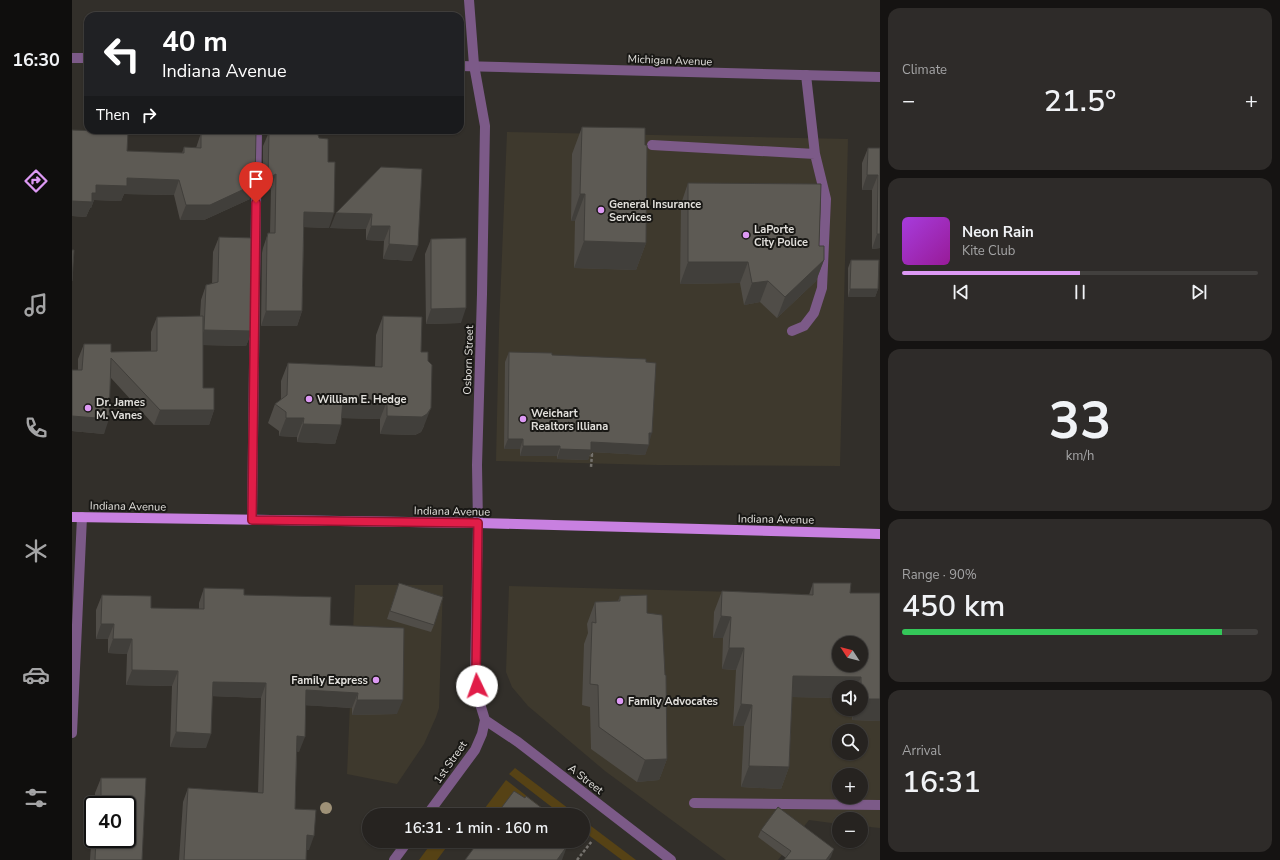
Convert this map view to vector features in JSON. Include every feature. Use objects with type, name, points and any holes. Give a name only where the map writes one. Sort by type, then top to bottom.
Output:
[{"type":"main road","name":"Indiana Avenue","points":[[77,517],[478,523],[880,534]]},
{"type":"street","name":"Osborn Street","points":[[469,0],[474,65],[484,126],[482,294],[477,458],[478,523],[476,675],[478,697],[485,720]]},
{"type":"street","points":[[72,58],[84,58]]},
{"type":"street","name":"Michigan Avenue","points":[[464,66],[880,76]]},
{"type":"street","points":[[792,331],[804,326],[814,313],[822,288],[826,199],[815,154],[814,133],[806,75]]},
{"type":"street","points":[[252,520],[257,134]]},
{"type":"street","points":[[652,145],[815,154]]},
{"type":"street","points":[[72,733],[77,517]]},
{"type":"street","name":"1st Street","points":[[432,808],[475,750],[482,734],[485,720]]},
{"type":"street","name":"A Street","points":[[485,720],[522,745],[670,860]]},
{"type":"street","points":[[694,803],[880,805]]},
{"type":"street","points":[[394,860],[403,848]]},
{"type":"path","points":[[581,454],[592,454],[591,467]]},
{"type":"path","points":[[577,860],[592,841]]},
{"type":"shaded area","points":[[507,132],[848,139],[840,466],[657,465],[496,461],[499,329]]},
{"type":"shaded area","points":[[355,585],[443,585],[439,708],[424,744],[397,784],[347,774]]},
{"type":"shaded area","points":[[509,586],[880,596],[880,828],[868,827],[868,812],[832,812],[832,823],[809,820],[778,860],[726,860],[605,771],[528,706],[512,687],[506,672]]},
{"type":"shaded area","points":[[515,768],[568,808],[553,808],[509,774]]},
{"type":"shaded area","points":[[506,780],[542,808],[485,808]]},
{"type":"shaded area","points":[[590,825],[636,860],[622,860],[590,836]]},
{"type":"shaded area","points":[[428,848],[446,848],[437,860],[419,860]]},
{"type":"building","name":"General Insurance Services","points":[[582,127],[645,128],[645,145],[647,145],[646,243],[584,241],[585,194],[580,194]]},
{"type":"building","points":[[72,130],[84,130],[84,134],[128,134],[127,151],[184,153],[184,147],[201,148],[201,134],[256,134],[255,184],[210,205],[186,205],[179,180],[127,178],[127,186],[96,185],[96,193],[92,193],[92,202],[72,201]]},
{"type":"building","points":[[269,134],[318,134],[319,138],[328,139],[328,162],[335,162],[334,213],[304,212],[302,311],[266,311],[267,238],[268,233],[275,233],[276,174],[268,178]]},
{"type":"building","points":[[868,148],[880,148],[880,234],[877,234],[878,175],[867,175]]},
{"type":"building","points":[[381,167],[422,169],[418,246],[389,244],[390,226],[371,226],[372,214],[336,213]]},
{"type":"building","name":"LaPorte City Police","points":[[688,183],[821,184],[819,246],[824,246],[824,260],[785,297],[768,281],[752,283],[748,262],[688,262]]},
{"type":"building","points":[[219,237],[254,238],[252,331],[204,330],[206,285],[218,282]]},
{"type":"building","points":[[466,238],[466,308],[431,309],[431,239]]},
{"type":"building","points":[[72,250],[74,250],[72,281]]},
{"type":"building","points":[[851,260],[879,260],[878,289],[850,289]]},
{"type":"building","points":[[203,316],[203,388],[214,388],[214,410],[160,410],[111,358],[109,419],[72,416],[72,370],[82,370],[84,344],[111,344],[111,352],[157,351],[157,317]]},
{"type":"building","points":[[383,316],[422,317],[421,352],[428,352],[428,361],[432,365],[431,408],[427,414],[422,417],[387,416],[387,401],[343,399],[341,425],[303,424],[304,418],[286,418],[286,412],[275,404],[287,395],[288,363],[382,367]]},
{"type":"building","points":[[509,352],[646,359],[646,362],[656,363],[652,433],[649,433],[649,445],[591,442],[591,450],[560,449],[560,446],[523,446],[523,439],[508,439]]},
{"type":"building","points":[[399,583],[443,597],[434,625],[390,611]]},
{"type":"building","points":[[813,583],[851,583],[850,593],[880,593],[880,699],[868,699],[868,680],[861,680],[861,677],[793,676],[789,767],[749,766],[752,705],[741,704],[744,648],[729,648],[731,617],[721,616],[722,591],[813,595]]},
{"type":"building","points":[[204,588],[244,589],[244,595],[331,597],[330,625],[404,628],[403,700],[357,700],[358,693],[306,690],[305,737],[297,736],[295,809],[316,810],[314,836],[307,835],[306,860],[184,860],[188,788],[263,793],[266,683],[213,682],[211,734],[176,732],[178,671],[132,670],[132,639],[113,639],[114,624],[101,624],[102,595],[151,596],[151,608],[204,609]]},
{"type":"building","name":"Family Advocates","points":[[647,595],[647,613],[662,615],[666,675],[667,759],[645,760],[599,727],[598,685],[590,684],[592,622],[596,623],[595,602],[620,601],[620,596]]},
{"type":"building","points":[[101,778],[146,778],[142,860],[95,860],[96,848],[136,848],[136,796],[101,796]]},
{"type":"building","points":[[514,791],[525,798],[526,796],[542,808],[501,808]]},
{"type":"building","points":[[778,807],[834,849],[826,860],[784,860],[791,851],[761,830]]},
{"type":"building","points":[[474,848],[566,848],[557,860],[465,860]]},
{"type":"place","name":"General Insurance Services","points":[[601,210]]},
{"type":"place","name":"LaPorte City Police","points":[[746,235]]},
{"type":"place","name":"William E. Hedge","points":[[309,399]]},
{"type":"place","name":"Dr. James M. Vanes","points":[[88,408]]},
{"type":"place","name":"Weichart Realtors Illiana","points":[[523,419]]},
{"type":"place","name":"Family Express","points":[[376,680]]},
{"type":"place","name":"Family Advocates","points":[[620,701]]},
{"type":"route","points":[[256,203],[252,520],[478,523],[477,686]]}]
